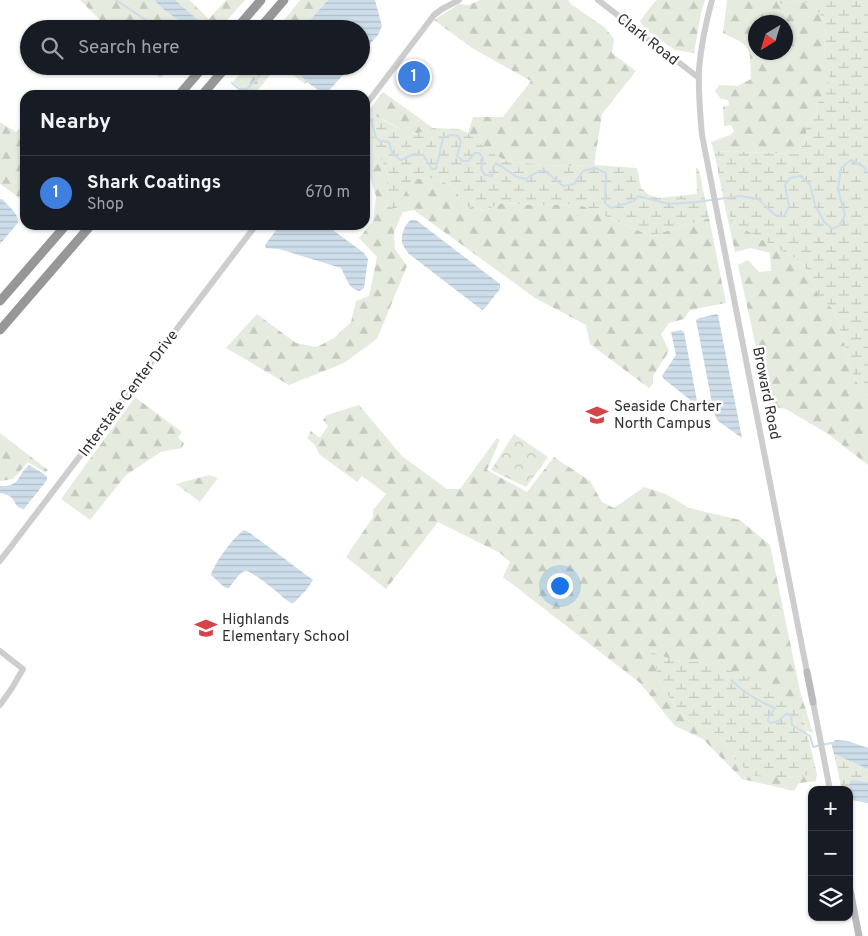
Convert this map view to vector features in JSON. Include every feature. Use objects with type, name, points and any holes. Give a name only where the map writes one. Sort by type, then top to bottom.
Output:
[{"type":"highway","points":[[244,20],[261,0]]},
{"type":"highway","points":[[267,20],[284,0]]},
{"type":"highway","points":[[183,90],[196,75]]},
{"type":"highway","points":[[206,90],[219,75]]},
{"type":"highway","points":[[0,301],[62,230]]},
{"type":"highway","points":[[0,330],[86,230]]},
{"type":"main road","name":"Broward Road","points":[[807,672],[813,702]]},
{"type":"main road","points":[[853,905],[859,936]]},
{"type":"street","points":[[370,99],[434,15],[459,0]]},
{"type":"street","name":"Clark Road","points":[[598,0],[698,78]]},
{"type":"street","name":"Broward Road","points":[[712,0],[698,78],[702,135],[807,672]]},
{"type":"street","name":"Interstate Center Drive","points":[[0,561],[252,230]]},
{"type":"street","points":[[0,652],[23,669],[0,705]]},
{"type":"street","name":"Broward Road","points":[[813,702],[829,786]]},
{"type":"green space","points":[[80,0],[154,0],[178,20],[100,20]]},
{"type":"green space","points":[[175,0],[189,0],[209,19],[226,0],[245,0],[227,20],[196,20]]},
{"type":"green space","points":[[300,0],[328,0],[310,20],[284,20]]},
{"type":"green space","points":[[480,0],[568,0],[604,27],[614,39],[612,53],[636,71],[602,114],[594,165],[546,165],[506,161],[489,151],[468,133],[473,117],[503,117],[531,81],[472,48],[434,20],[459,4],[469,5]]},
{"type":"green space","points":[[657,0],[705,0],[694,53],[675,50],[645,29],[640,21]]},
{"type":"green space","points":[[727,0],[776,0],[780,4],[804,1],[817,10],[826,24],[824,53],[830,71],[828,87],[818,103],[816,113],[806,128],[807,140],[795,154],[714,151],[711,142],[730,135],[734,131],[731,125],[724,126],[723,107],[729,105],[728,100],[721,99],[715,91],[719,85],[738,86],[751,79],[750,60],[793,60],[793,15],[748,15],[748,49],[740,42],[723,33]]},
{"type":"green space","points":[[776,0],[868,0],[868,396],[855,380],[834,310],[820,297],[803,263],[734,223],[725,207],[714,151],[795,154],[807,140],[806,128],[816,113],[818,103],[828,87],[830,71],[824,53],[826,24],[817,10],[804,1],[780,4]]},
{"type":"green space","points":[[239,75],[270,75],[258,90],[242,90],[233,82]]},
{"type":"green space","points":[[293,75],[300,75],[307,82],[305,84]]},
{"type":"green space","points":[[383,92],[433,128],[414,133],[370,115],[370,109]]},
{"type":"green space","points":[[370,114],[415,134],[433,128],[459,129],[468,133],[489,151],[506,161],[546,165],[594,165],[637,168],[641,188],[649,195],[658,198],[697,194],[696,168],[698,168],[709,218],[651,236],[578,204],[536,205],[502,203],[483,211],[465,206],[453,186],[432,178],[413,179],[396,209],[386,206],[389,177],[381,159],[370,151],[370,143],[373,140],[370,131]]},
{"type":"green space","points":[[0,122],[16,132],[20,128],[20,198],[0,184]]},
{"type":"green space","points":[[370,131],[373,140],[370,143]]},
{"type":"green space","points":[[370,151],[381,159],[389,177],[386,206],[395,209],[413,179],[432,178],[453,186],[465,206],[483,211],[502,203],[536,205],[578,204],[651,236],[709,218],[726,303],[690,310],[684,319],[669,323],[661,334],[669,351],[653,376],[653,384],[649,388],[590,344],[586,325],[535,298],[414,210],[403,212],[394,232],[395,249],[407,266],[377,339],[344,363],[289,385],[226,348],[257,314],[296,343],[317,347],[334,338],[351,322],[356,301],[369,296],[377,257],[359,238],[366,230],[370,230],[376,196],[370,178]]},
{"type":"green space","points":[[725,207],[734,223],[803,263],[820,297],[834,310],[855,380],[868,396],[868,465],[828,434],[786,409],[769,406],[738,265],[748,260],[759,272],[771,271],[770,253],[751,248],[735,252]]},
{"type":"green space","points":[[135,397],[182,432],[178,438],[184,443],[182,448],[161,452],[126,475],[90,520],[61,499]]},
{"type":"green space","points":[[359,405],[402,456],[447,489],[460,489],[497,438],[500,440],[487,470],[527,492],[554,457],[590,481],[602,502],[614,508],[644,487],[666,494],[689,508],[740,520],[770,545],[800,691],[813,733],[807,731],[803,716],[708,663],[673,660],[649,651],[656,667],[659,681],[675,706],[690,722],[708,727],[719,737],[736,761],[788,778],[817,774],[816,781],[799,783],[794,791],[742,779],[703,739],[675,726],[640,683],[503,577],[510,562],[500,553],[438,522],[386,589],[346,557],[373,517],[373,510],[386,494],[362,476],[357,482],[319,454],[315,445],[307,438],[311,431],[320,438],[328,426],[323,420],[327,415]]},
{"type":"green space","points":[[0,433],[48,470],[45,472],[28,462],[13,479],[0,481]]},
{"type":"green space","points":[[514,434],[548,457],[526,487],[491,470]]},
{"type":"green space","points":[[209,475],[218,478],[200,502],[176,484]]},
{"type":"green space","points":[[649,651],[673,660],[708,663],[765,685],[803,716],[817,774],[788,778],[755,776],[736,761],[719,737],[708,727],[690,722],[675,706],[659,681],[656,667],[646,659]]},
{"type":"green space","points":[[834,754],[868,769],[868,782],[851,780],[849,786],[841,786]]},
{"type":"water","points":[[154,0],[175,0],[197,20],[178,20]]},
{"type":"water","points":[[328,0],[375,0],[382,26],[378,35],[370,44],[370,20],[310,20]]},
{"type":"water","points":[[300,75],[343,75],[329,90],[318,90]]},
{"type":"water","points":[[0,199],[15,213],[18,223],[0,244]]},
{"type":"water","points":[[411,220],[416,220],[500,284],[500,289],[485,308],[482,310],[409,254],[402,240],[405,227]]},
{"type":"water","points":[[276,230],[333,230],[364,253],[368,259],[364,288],[360,291],[353,288],[341,268],[279,249],[266,248],[265,245]]},
{"type":"water","points":[[717,314],[742,438],[718,421],[714,413],[696,320]]},
{"type":"water","points":[[681,330],[684,332],[697,401],[694,403],[662,376],[676,355],[671,332]]},
{"type":"water","points":[[29,465],[44,474],[47,480],[24,509],[18,507],[11,497],[0,493],[0,486],[12,485]]},
{"type":"water","points":[[244,530],[313,580],[295,602],[291,603],[266,583],[246,571],[241,573],[229,588],[224,587],[211,575],[225,551]]},
{"type":"water","points":[[836,740],[848,741],[868,748],[868,769],[834,754],[831,743]]},
{"type":"water","points":[[851,780],[868,782],[868,803],[853,800],[853,786],[849,786]]},
{"type":"waterway","points":[[116,0],[146,20]]},
{"type":"waterway","points":[[232,83],[239,89],[247,89],[259,75]]},
{"type":"waterway","points":[[370,119],[376,138],[380,141],[389,142],[392,153],[401,160],[414,154],[423,155],[432,169],[436,169],[443,138],[451,135],[458,136],[461,142],[457,156],[463,161],[468,161],[475,153],[479,153],[483,158],[481,169],[485,175],[492,176],[493,167],[496,163],[517,177],[526,179],[544,170],[563,186],[574,184],[583,171],[595,168],[606,173],[605,203],[611,208],[634,201],[638,196],[669,204],[740,196],[758,199],[775,215],[784,216],[789,206],[785,185],[790,178],[801,176],[810,185],[815,205],[824,222],[833,229],[840,225],[845,215],[838,189],[841,168],[851,160],[864,167],[868,173]]},
{"type":"waterway","points":[[731,680],[752,696],[775,708],[769,716],[768,721],[771,723],[778,721],[786,714],[791,715],[792,725],[810,736],[813,747],[831,743]]},
{"type":"place","name":"Shark Coatings","points":[[414,77]]},
{"type":"place","name":"Seaside Charter North Campus","points":[[597,415]]},
{"type":"place","name":"Highlands Elementary School","points":[[206,628]]}]
